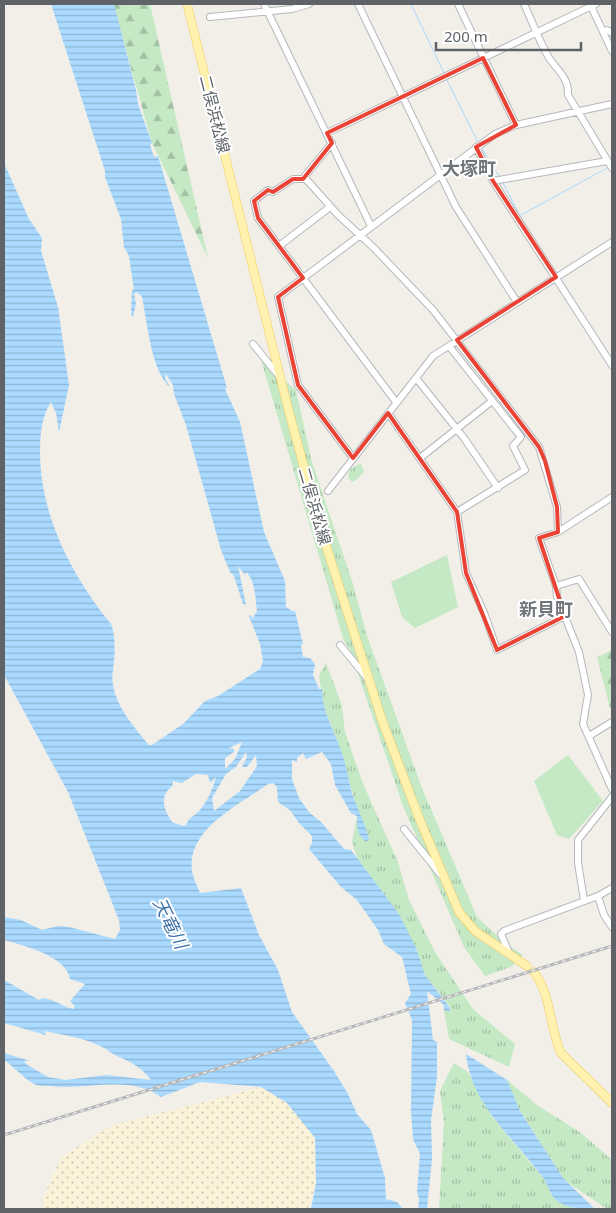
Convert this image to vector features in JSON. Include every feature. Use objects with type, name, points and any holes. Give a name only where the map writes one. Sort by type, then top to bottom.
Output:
[{"type":"main road","name":"二俣浜松線","points":[[187,4],[322,533],[389,738],[444,878],[465,921],[475,931],[526,966]]},
{"type":"main road","points":[[534,972],[546,995],[556,1042],[561,1053],[612,1103]]},
{"type":"street","points":[[264,4],[372,226]]},
{"type":"street","points":[[210,17],[292,10],[309,4]]},
{"type":"street","points":[[358,4],[456,207],[517,302]]},
{"type":"street","points":[[458,4],[516,124]]},
{"type":"street","points":[[492,181],[610,165],[568,95],[569,86],[565,77],[550,58],[524,4]]},
{"type":"street","points":[[327,132],[593,5],[612,50]]},
{"type":"street","points":[[603,32],[607,30],[612,33]]},
{"type":"street","points":[[353,458],[298,384],[278,297],[494,134],[516,124],[612,104]]},
{"type":"street","points":[[306,179],[305,176],[332,142]]},
{"type":"street","points":[[476,147],[492,181],[612,366]]},
{"type":"street","points":[[396,402],[258,218],[254,201],[268,190],[273,192],[293,179],[306,179],[359,236],[373,247],[433,310],[539,447],[557,507],[558,532]]},
{"type":"street","points":[[279,246],[330,206]]},
{"type":"street","points":[[328,492],[396,402],[434,356],[612,242]]},
{"type":"street","points":[[253,344],[282,381]]},
{"type":"street","points":[[449,346],[521,437],[513,446],[525,470],[457,512]]},
{"type":"street","points":[[416,378],[457,428],[498,488]]},
{"type":"street","points":[[420,458],[492,401]]},
{"type":"street","points":[[388,413],[457,512],[467,565],[466,573],[486,615],[497,650],[565,616]]},
{"type":"street","points":[[612,497],[558,532],[540,538],[556,586],[557,597],[579,652],[588,695],[583,724],[612,789]]},
{"type":"street","points":[[556,586],[579,579],[612,632]]},
{"type":"street","points":[[340,645],[370,681]]},
{"type":"street","points":[[589,736],[612,722]]},
{"type":"street","points":[[584,900],[578,863],[578,840],[612,797]]},
{"type":"street","points":[[404,829],[444,878]]},
{"type":"street","points":[[509,953],[501,934],[504,931],[598,896],[612,888]]},
{"type":"street","points":[[598,896],[604,914],[612,927]]},
{"type":"highlighted area","points":[[483,58],[516,125],[476,147],[493,181],[556,277],[457,340],[539,447],[545,461],[557,507],[558,532],[539,538],[565,616],[497,650],[466,573],[457,512],[388,413],[353,458],[298,385],[278,297],[303,278],[258,218],[254,201],[268,190],[273,192],[293,179],[303,179],[332,143],[327,133]]},
{"type":"green space","points":[[113,4],[150,4],[208,258],[152,143]]},
{"type":"green space","points":[[261,360],[296,390],[312,462],[353,584],[367,636],[422,788],[477,917],[506,944],[523,955],[511,967],[485,976],[464,947],[403,806],[350,650],[344,641]]},
{"type":"green space","points":[[361,464],[364,472],[352,482],[348,477],[350,470]]},
{"type":"green space","points":[[447,555],[458,607],[415,628],[402,617],[391,582]]},
{"type":"green space","points":[[612,650],[612,707],[610,708],[597,657]]},
{"type":"green space","points":[[326,663],[342,706],[345,732],[363,784],[398,862],[409,900],[435,952],[473,1009],[515,1044],[509,1067],[449,1039],[444,1010],[450,1007],[425,975],[394,908],[358,860],[352,842],[358,811],[337,740],[324,708],[319,676]]},
{"type":"green space","points":[[568,755],[603,801],[569,839],[557,835],[534,781]]},
{"type":"green space","points":[[454,1063],[468,1072],[493,1118],[544,1179],[555,1199],[576,1209],[439,1209],[444,1122],[440,1091]]},
{"type":"green space","points":[[507,1080],[537,1105],[581,1133],[612,1160],[612,1209],[607,1209],[564,1180],[512,1098]]},
{"type":"sand","points":[[261,1087],[287,1103],[315,1137],[316,1183],[308,1209],[45,1209],[42,1200],[61,1157],[113,1125]]},
{"type":"water","name":"天竜川","points":[[51,4],[114,4],[138,104],[152,143],[150,145],[154,157],[158,156],[227,388],[225,389],[240,422],[264,532],[285,581],[286,607],[295,611],[303,644],[301,645],[303,657],[310,658],[315,664],[313,675],[319,689],[322,689],[326,712],[342,753],[352,793],[369,839],[366,842],[359,833],[357,816],[351,813],[335,785],[331,764],[322,752],[306,759],[303,753],[297,758],[297,762],[292,760],[292,779],[299,798],[309,812],[322,823],[344,849],[351,850],[399,914],[416,948],[425,975],[450,1008],[449,1012],[444,1010],[444,1005],[427,991],[433,1040],[437,1042],[437,1077],[431,1120],[432,1159],[427,1209],[418,1209],[419,1199],[417,1192],[420,1154],[413,1139],[411,1112],[412,1020],[405,1003],[411,994],[402,957],[384,944],[378,930],[357,900],[340,886],[309,849],[312,843],[312,836],[299,823],[290,810],[278,802],[277,787],[273,783],[268,784],[230,810],[206,831],[197,843],[192,856],[193,877],[200,893],[241,888],[259,935],[278,970],[292,1012],[334,1071],[357,1114],[371,1130],[385,1178],[386,1199],[397,1202],[403,1209],[311,1209],[316,1183],[315,1138],[287,1103],[261,1087],[200,1082],[161,1097],[135,1086],[42,1086],[31,1082],[4,1060],[4,1053],[30,1061],[24,1061],[48,1077],[65,1080],[106,1075],[151,1080],[136,1065],[90,1042],[44,1031],[46,1035],[4,1023],[4,980],[39,1000],[42,998],[47,999],[73,1009],[75,1006],[70,1001],[85,984],[70,979],[67,971],[53,958],[32,948],[4,940],[4,917],[21,920],[42,930],[58,926],[69,927],[115,939],[120,930],[119,920],[68,792],[4,675],[4,163],[29,219],[42,238],[41,251],[58,307],[69,385],[59,432],[56,413],[51,402],[45,414],[42,427],[40,454],[46,500],[61,545],[72,566],[111,624],[115,647],[112,680],[114,691],[123,711],[149,745],[152,745],[183,724],[205,701],[218,696],[260,669],[263,661],[260,644],[249,616],[253,618],[257,611],[252,580],[238,566],[246,605],[243,604],[234,576],[230,572],[221,550],[186,425],[174,394],[173,385],[166,374],[165,378],[170,387],[158,370],[148,332],[142,297],[137,292],[134,294],[136,304],[133,317],[131,314],[132,290],[134,290],[129,256],[124,247],[121,219],[105,177],[105,171]],"holes":[[[242,742],[235,759],[225,769],[225,758],[234,752],[234,749],[229,748]],[[246,752],[247,757],[242,767],[247,767],[256,755],[257,766],[240,791],[214,811],[212,798],[226,774],[236,767]],[[196,774],[208,775],[210,783],[216,777],[211,792],[203,806],[183,826],[172,822],[164,803],[165,795],[172,786],[173,781],[182,783]]]},
{"type":"water","points":[[466,1054],[507,1080],[520,1111],[563,1178],[595,1209],[569,1207],[553,1197],[544,1179],[533,1164],[496,1121],[485,1105],[476,1089]]},
{"type":"waterway","points":[[411,4],[444,73]]},
{"type":"waterway","points":[[446,78],[479,144]]},
{"type":"waterway","points":[[481,147],[500,178]]},
{"type":"waterway","points":[[521,215],[609,167]]},
{"type":"waterway","points":[[502,181],[520,216],[550,264]]},
{"type":"waterway","points":[[560,278],[612,359]]},
{"type":"railway","points":[[4,1135],[612,946]]},
{"type":"district","name":"大塚町","points":[[469,168]]},
{"type":"district","name":"新貝町","points":[[546,609]]}]
